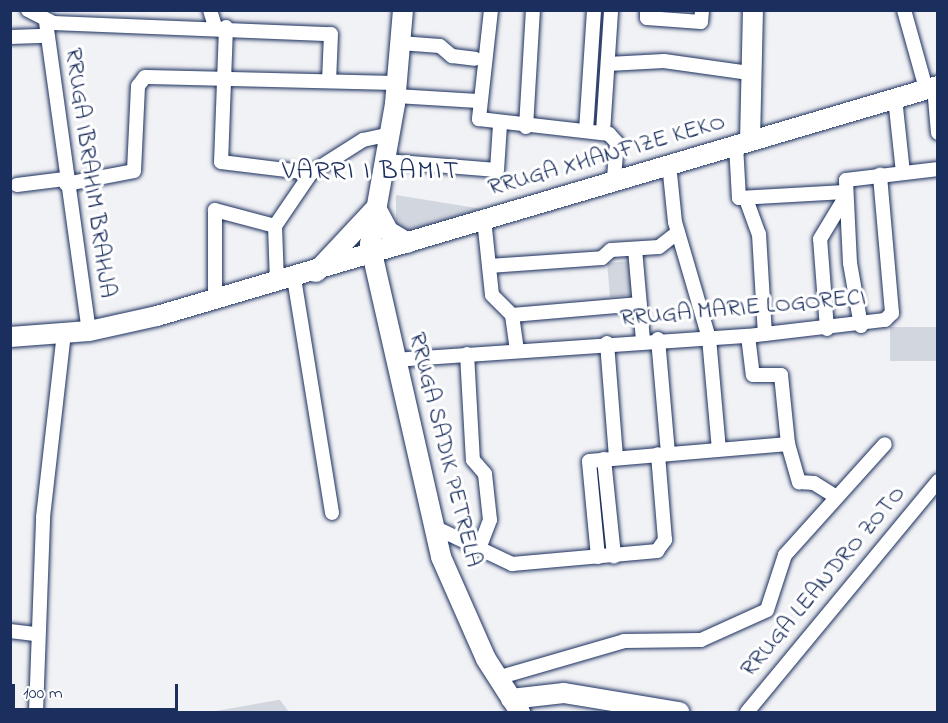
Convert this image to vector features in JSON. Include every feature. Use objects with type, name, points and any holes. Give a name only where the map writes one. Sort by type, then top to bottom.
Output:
[{"type":"main road","name":"RRUGA SADIK PETRELA","points":[[403,10],[397,89],[391,134],[376,208],[372,255],[432,526],[454,593],[497,678],[516,706]]},
{"type":"main road","points":[[743,143],[753,10]]},
{"type":"main road","name":"RRUGA XHANFIZE KEKO","points":[[10,337],[89,331],[216,300],[372,255],[614,178],[933,87]]},
{"type":"main road","points":[[316,272],[376,208],[388,231],[408,243]]},
{"type":"main road","points":[[516,706],[564,693],[679,712]]},
{"type":"street","points":[[28,10],[46,22],[221,27],[331,34],[329,81]]},
{"type":"street","points":[[210,10],[221,27],[226,79],[221,162],[311,173]]},
{"type":"street","points":[[526,127],[533,10]]},
{"type":"street","points":[[586,130],[594,10]]},
{"type":"street","points":[[603,132],[611,10]]},
{"type":"street","points":[[647,14],[702,22],[702,10]]},
{"type":"street","points":[[904,10],[933,87],[938,133]]},
{"type":"street","points":[[487,11],[478,101],[479,119],[500,125],[603,132],[617,143],[614,178]]},
{"type":"street","name":"RRUGA IBRAHIM BRAHJA","points":[[46,22],[66,181],[89,331]]},
{"type":"street","points":[[10,37],[47,36]]},
{"type":"street","points":[[400,43],[440,46],[452,56],[475,59]]},
{"type":"street","points":[[608,64],[664,61],[749,73]]},
{"type":"street","points":[[17,185],[66,181],[134,171],[142,79],[329,81],[478,101]]},
{"type":"street","points":[[895,98],[903,173]]},
{"type":"street","points":[[386,160],[497,170],[500,125]]},
{"type":"street","points":[[332,513],[274,226],[311,173],[363,140],[391,134]]},
{"type":"street","points":[[743,143],[737,194],[746,199],[845,194]]},
{"type":"street","points":[[669,164],[678,232],[709,338],[719,449]]},
{"type":"street","points":[[827,329],[820,239],[845,194],[850,178],[938,169]]},
{"type":"street","name":"RRUGA MARIE LOGORECI","points":[[394,360],[642,340],[748,336],[861,326],[892,313],[880,175]]},
{"type":"street","points":[[845,194],[861,326]]},
{"type":"street","points":[[746,199],[759,234],[765,334]]},
{"type":"street","points":[[216,300],[215,210],[274,226]]},
{"type":"street","points":[[484,219],[492,295],[512,315],[517,350]]},
{"type":"street","points":[[489,266],[602,258],[611,250],[660,247],[678,232]]},
{"type":"street","points":[[635,249],[642,340]]},
{"type":"street","points":[[512,315],[640,304]]},
{"type":"street","points":[[36,712],[35,634],[64,333]]},
{"type":"street","points":[[748,336],[753,375],[781,375],[788,444],[800,482],[814,483],[836,497]]},
{"type":"street","points":[[432,526],[512,564],[614,556],[664,548],[658,339]]},
{"type":"street","points":[[607,343],[614,556]]},
{"type":"street","points":[[467,354],[473,460],[485,474],[490,520],[478,549]]},
{"type":"street","points":[[598,557],[588,461],[788,444]]},
{"type":"street","points":[[497,678],[624,641],[700,640],[767,610],[779,566],[836,497],[885,444]]},
{"type":"street","name":"RRUGA LEANDRO ZOTO","points":[[747,712],[938,481]]},
{"type":"street","points":[[10,631],[35,634]]},
{"type":"shaded area","points":[[396,195],[482,209],[407,235],[396,229]]},
{"type":"shaded area","points":[[630,261],[633,295],[610,297],[607,263]]},
{"type":"shaded area","points":[[890,327],[937,327],[937,361],[890,361]]},
{"type":"shaded area","points":[[278,700],[289,712],[210,712]]},
{"type":"district","name":"VARRI I BAMIT","points":[[371,172]]}]
